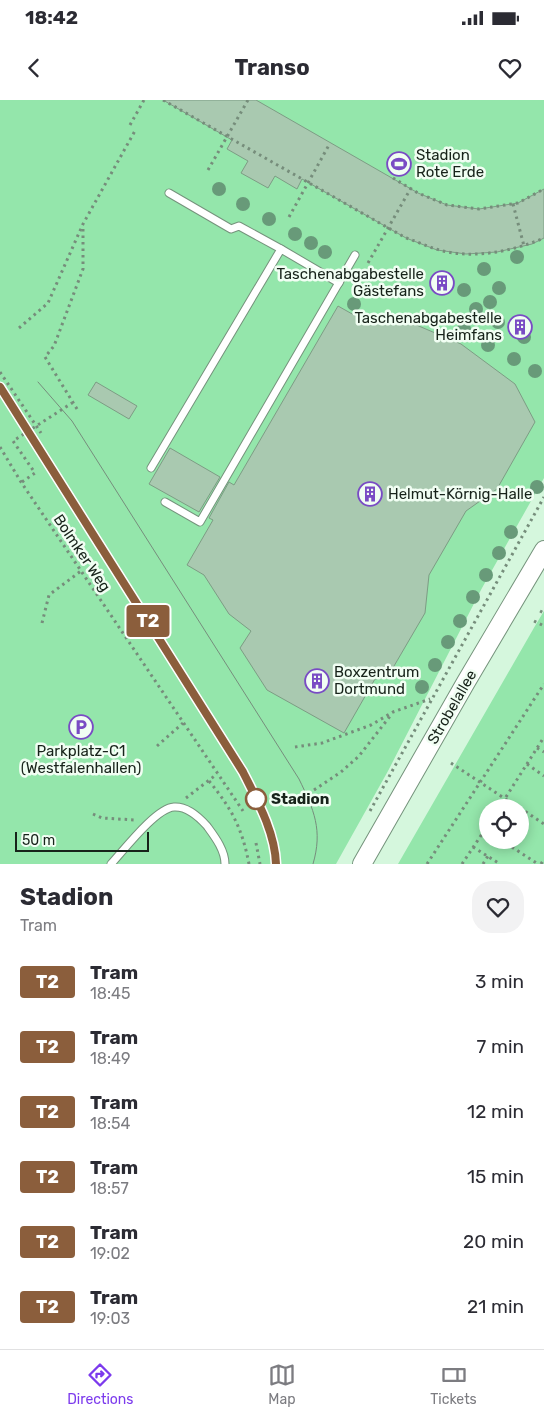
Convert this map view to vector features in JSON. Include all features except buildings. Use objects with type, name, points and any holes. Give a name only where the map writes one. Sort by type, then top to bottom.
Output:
[{"type":"street","name":"Strobelallee","points":[[362,864],[544,550]]},
{"type":"lane","points":[[169,193],[231,229],[239,226],[339,283]]},
{"type":"lane","points":[[151,468],[281,249]]},
{"type":"lane","points":[[165,502],[200,522],[355,255]]},
{"type":"lane","points":[[111,864],[150,821],[165,810],[174,807],[185,809],[203,822],[222,850],[225,864]]},
{"type":"path","points":[[130,125],[144,100]]},
{"type":"path","points":[[163,100],[406,238],[437,250],[466,254],[497,252],[524,246],[544,238]]},
{"type":"path","points":[[208,170],[248,100]]},
{"type":"path","points":[[19,328],[48,303],[83,224],[136,128]]},
{"type":"path","points":[[289,217],[329,145]]},
{"type":"path","points":[[392,178],[447,205],[479,209],[518,203],[544,189]]},
{"type":"path","points":[[368,263],[411,188]]},
{"type":"path","points":[[512,204],[524,246]]},
{"type":"path","points":[[77,409],[45,357],[54,346],[84,269],[83,224]]},
{"type":"path","points":[[0,372],[42,433]]},
{"type":"path","points":[[22,482],[35,473],[13,441],[72,403]]},
{"type":"path","name":"Bolmker Weg","points":[[0,447],[243,811]]},
{"type":"path","points":[[370,812],[544,497]]},
{"type":"path","points":[[42,623],[50,595],[59,586],[81,571]]},
{"type":"path","points":[[534,621],[544,626]]},
{"type":"path","points":[[427,864],[544,684]]},
{"type":"path","points":[[295,747],[322,743],[372,724],[393,712],[431,699]]},
{"type":"path","points":[[314,790],[341,772],[359,756],[393,712]]},
{"type":"path","points":[[157,746],[183,723]]},
{"type":"path","points":[[451,763],[505,798],[544,737]]},
{"type":"path","points":[[537,748],[544,752]]},
{"type":"path","points":[[527,764],[544,776]]},
{"type":"path","points":[[174,807],[218,774]]},
{"type":"path","points":[[209,781],[234,816],[249,864]]},
{"type":"path","points":[[92,814],[102,818],[150,821]]},
{"type":"path","points":[[529,814],[544,824]]},
{"type":"path","points":[[469,864],[463,862],[479,839]]},
{"type":"path","points":[[256,843],[260,864]]},
{"type":"path","points":[[473,847],[500,864]]},
{"type":"path","points":[[515,849],[539,864],[544,859]]},
{"type":"path","points":[[483,864],[488,856]]},
{"type":"green space","points":[[0,100],[544,100],[544,478],[482,588],[388,771],[336,864],[0,864]]},
{"type":"green space","points":[[544,611],[544,864],[398,864]]},
{"type":"tram line","points":[[38,382],[72,421],[299,779],[313,811],[317,830],[316,852],[313,864]]},
{"type":"tram line","points":[[0,387],[243,772],[269,828],[276,864]]},
{"type":"tram line","name":"T2","points":[[0,387],[243,772],[271,834],[276,864]]},
{"type":"place","name":"Stadion Rote Erde","points":[[399,164]]},
{"type":"place","name":"Taschenabgabestelle Gästefans","points":[[442,283]]},
{"type":"place","name":"Taschenabgabestelle Heimfans","points":[[520,327]]},
{"type":"place","name":"Helmut-Körnig-Halle","points":[[370,494]]},
{"type":"place","name":"Boxzentrum Dortmund","points":[[317,681]]},
{"type":"place","name":"Parkplatz-C1 (Westfalenhallen)","points":[[81,727]]},
{"type":"place","name":"Stadion","points":[[256,799]]}]
